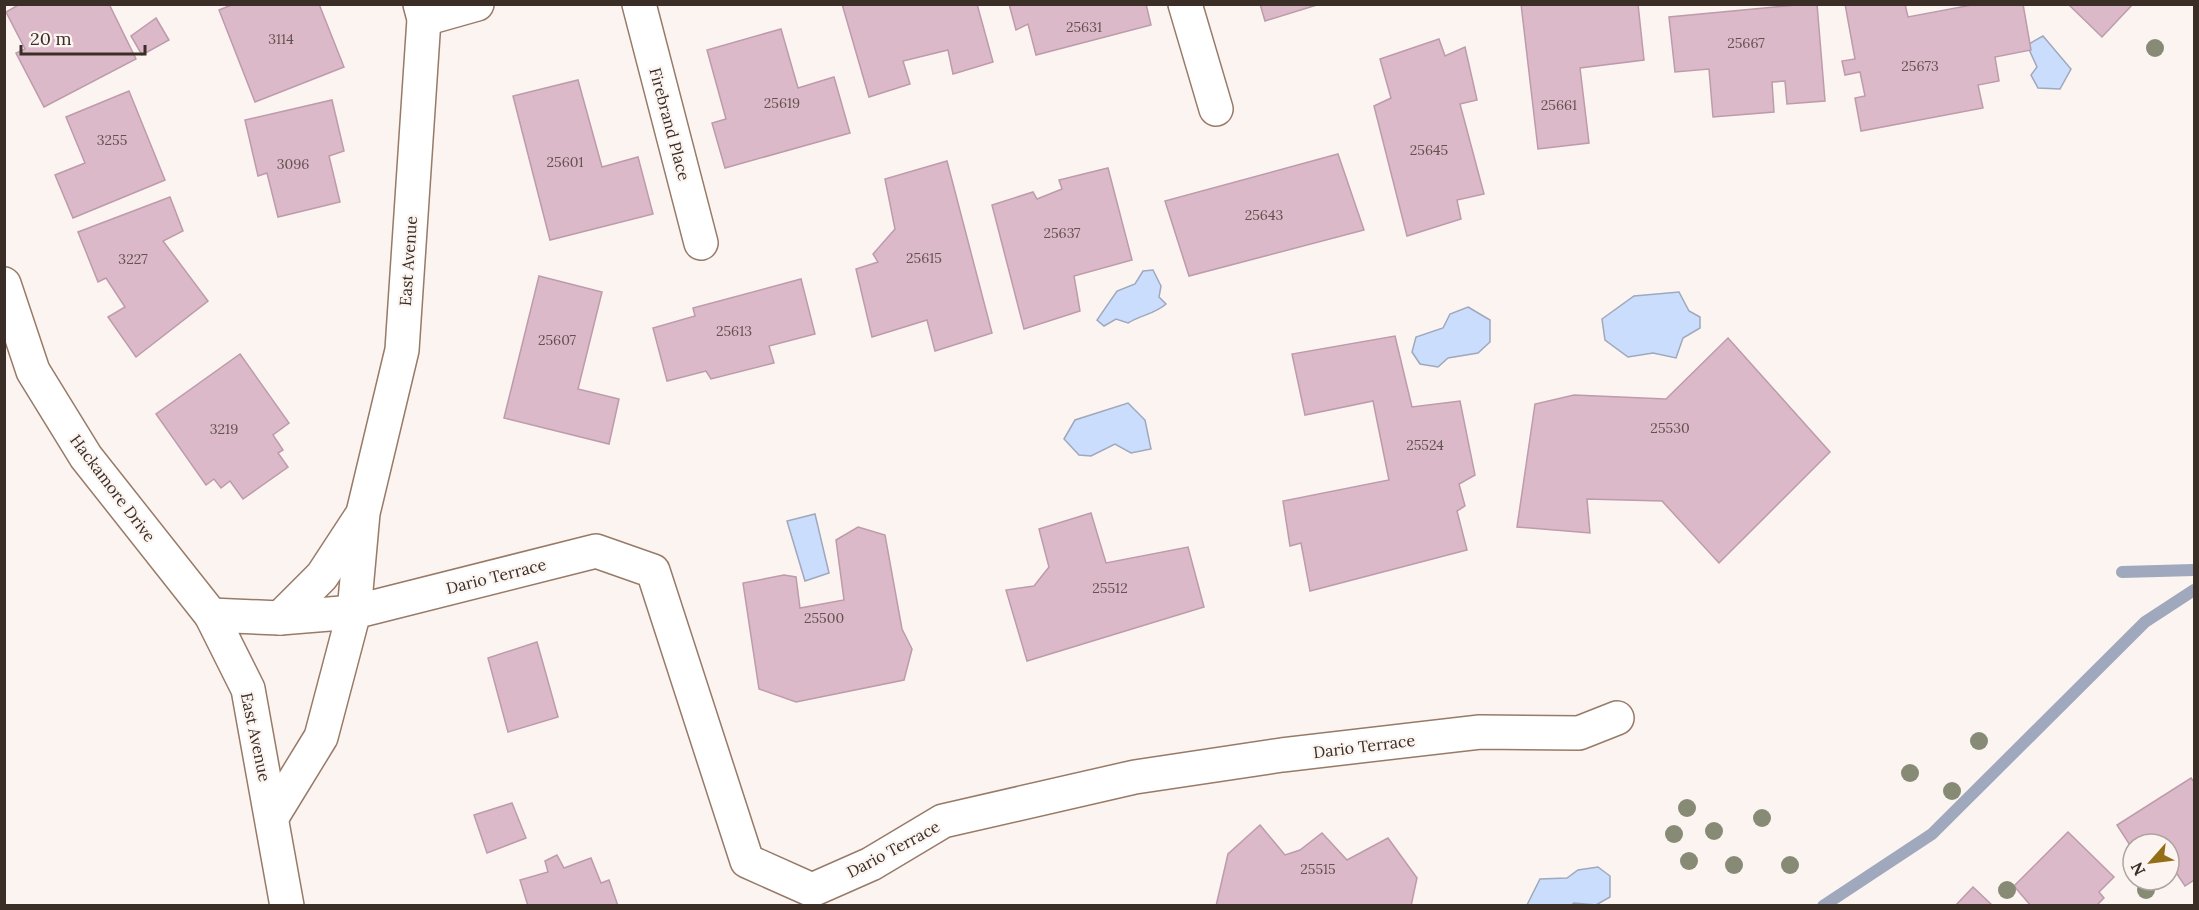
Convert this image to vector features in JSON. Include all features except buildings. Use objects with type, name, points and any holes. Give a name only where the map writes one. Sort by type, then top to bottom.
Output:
[{"type":"street","points":[[422,12],[477,4]]},
{"type":"street","name":"Firebrand Place","points":[[639,4],[701,243]]},
{"type":"street","points":[[1185,4],[1216,109]]},
{"type":"street","name":"East Avenue","points":[[272,817],[321,737],[354,612],[363,513],[402,350],[422,12]]},
{"type":"street","name":"Hackamore Drive","points":[[4,284],[33,371],[80,447],[211,615]]},
{"type":"street","name":"East Avenue","points":[[280,618],[322,576],[363,513]]},
{"type":"street","name":"Dario Terrace","points":[[280,618],[354,612],[596,551],[653,571],[747,861],[812,890],[871,864],[943,821],[1135,777],[1282,755],[1480,732],[1579,733],[1617,718]]},
{"type":"street","points":[[211,615],[280,618]]},
{"type":"street","name":"East Avenue","points":[[211,615],[248,689],[287,906]]},
{"type":"water","points":[[2043,36],[2071,69],[2060,89],[2038,88],[2031,75],[2037,67],[2027,45]]},
{"type":"water","points":[[1153,270],[1161,286],[1159,297],[1166,304],[1128,323],[1116,319],[1104,326],[1097,320],[1117,291],[1135,284],[1143,271]]},
{"type":"water","points":[[1679,292],[1689,311],[1700,317],[1700,328],[1683,338],[1676,358],[1653,353],[1628,357],[1605,340],[1602,319],[1634,296]]},
{"type":"water","points":[[1468,307],[1490,320],[1490,342],[1478,353],[1448,358],[1438,367],[1420,364],[1412,352],[1416,337],[1443,328],[1450,314]]},
{"type":"water","points":[[1128,403],[1145,420],[1151,449],[1131,453],[1115,444],[1091,456],[1079,455],[1064,439],[1075,420]]},
{"type":"water","points":[[815,514],[829,573],[805,581],[787,521]]},
{"type":"water","points":[[1598,867],[1610,876],[1610,897],[1596,905],[1574,903],[1571,905],[1527,905],[1540,879],[1567,878],[1578,870]]},
{"type":"waterway","points":[[2122,572],[2194,570]]},
{"type":"waterway","points":[[1823,906],[1932,834],[2145,622],[2194,590]]}]
